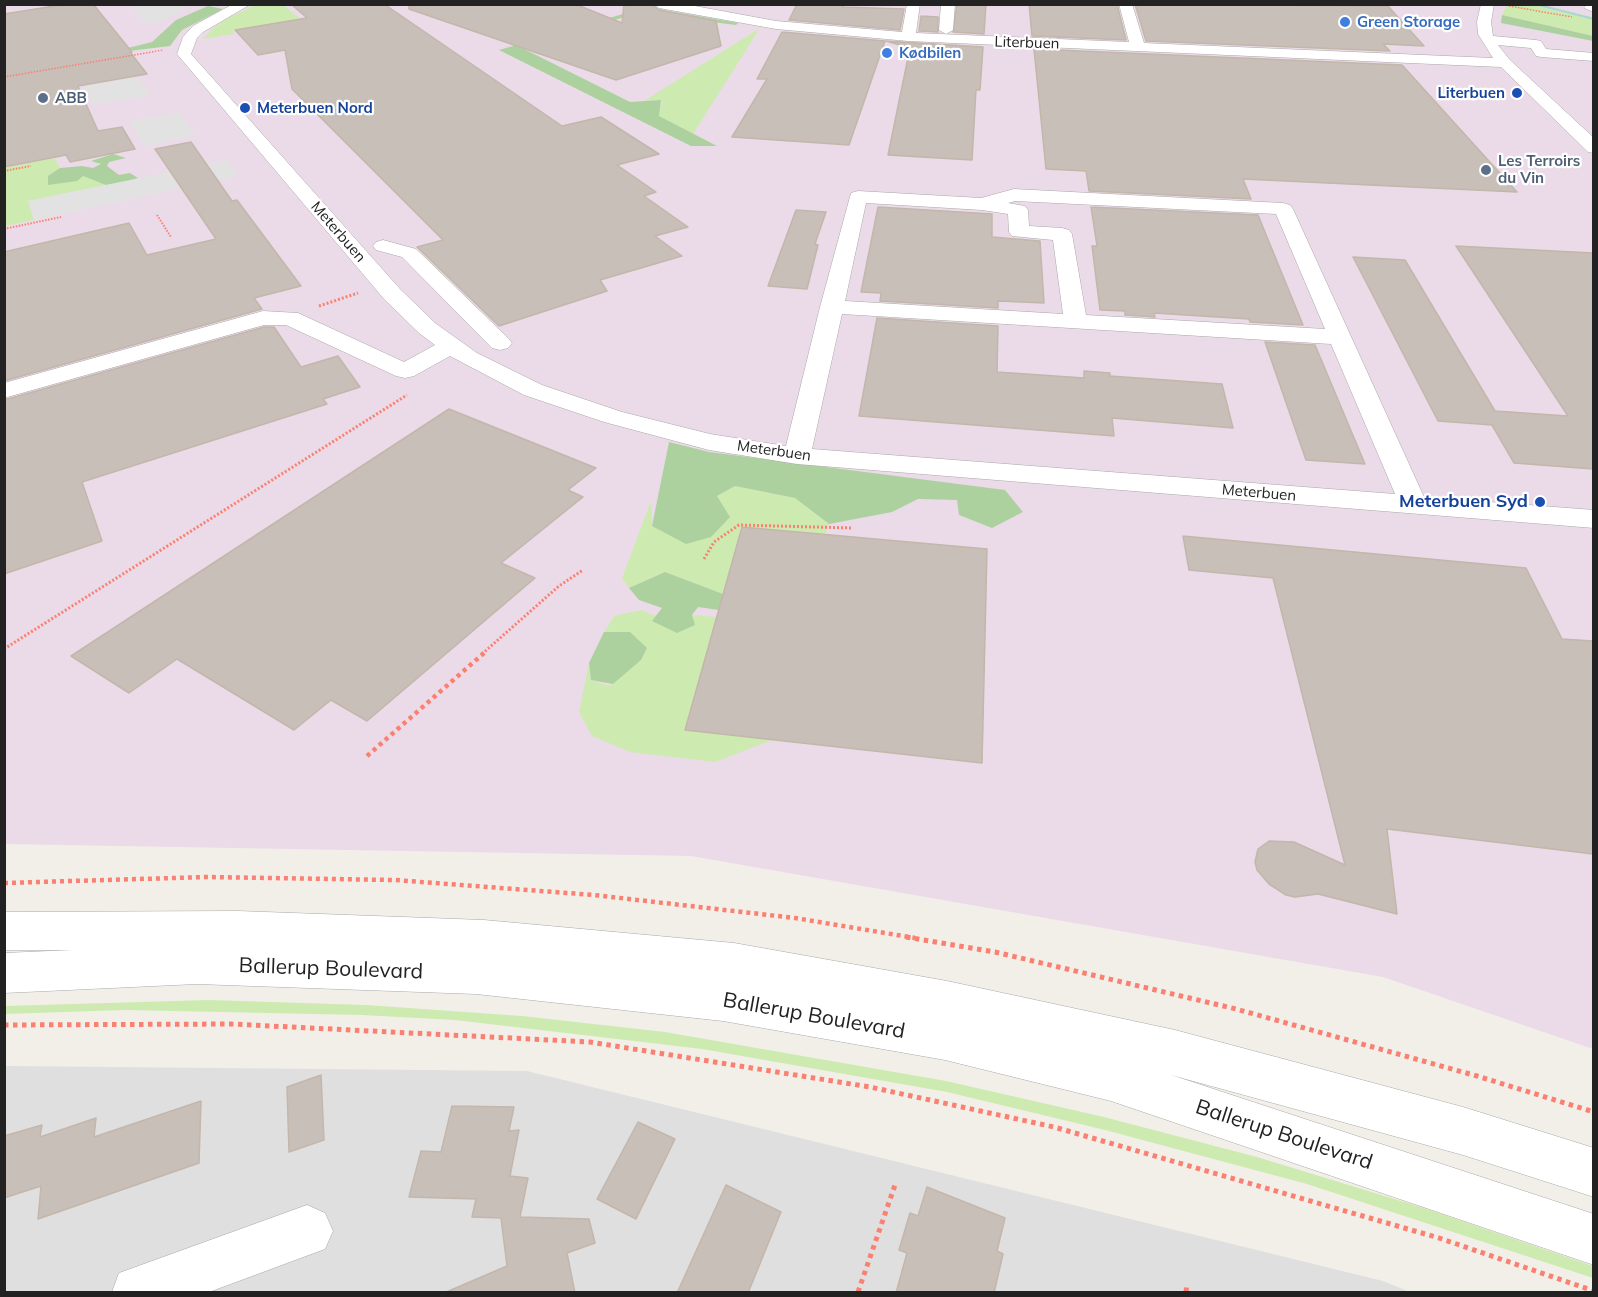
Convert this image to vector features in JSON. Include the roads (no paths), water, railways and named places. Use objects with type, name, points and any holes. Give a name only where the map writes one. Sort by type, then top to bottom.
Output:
[{"type":"street","name":"Meterbuen","points":[[245,4],[226,12],[198,29],[185,46],[184,54],[384,285],[427,328],[469,358],[533,390],[613,417],[709,442],[796,456],[1593,519]]},
{"type":"street","name":"Literbuen","points":[[659,4],[776,25],[908,37],[1505,63]]},
{"type":"street","points":[[908,37],[914,4]]},
{"type":"street","points":[[946,30],[948,4]]},
{"type":"street","points":[[1125,4],[1138,47]]},
{"type":"street","points":[[1488,4],[1484,22],[1488,40],[1505,63],[1593,148]]},
{"type":"street","points":[[1488,40],[1593,47]]},
{"type":"street","points":[[1536,44],[1541,53],[1593,57]]},
{"type":"street","points":[[982,204],[1014,195],[1283,209],[1414,505]]},
{"type":"street","points":[[796,456],[858,197],[982,204],[1018,210],[1019,232],[1062,234],[1076,322]]},
{"type":"street","points":[[382,246],[409,253],[501,343]]},
{"type":"street","points":[[831,307],[1339,337]]},
{"type":"street","points":[[4,392],[263,318],[294,320],[405,371],[452,345]]},
{"type":"street","name":"Ballerup Boulevard","points":[[4,931],[238,930],[484,939],[734,963],[946,1002],[1175,1053],[1464,1131],[1593,1173]]},
{"type":"street","name":"Ballerup Boulevard","points":[[4,973],[197,964],[453,973],[723,1000],[945,1038],[1111,1078],[1593,1240]]},
{"type":"street","points":[[138,1293],[307,1230]]},
{"type":"waterway","points":[[1532,4],[1594,19]]},
{"type":"place","name":"Green Storage","points":[[1345,22]]},
{"type":"place","name":"Kødbilen","points":[[887,53]]},
{"type":"place","name":"Literbuen","points":[[1517,93]]},
{"type":"place","name":"ABB","points":[[43,98]]},
{"type":"place","name":"Meterbuen Nord","points":[[245,108]]},
{"type":"place","name":"Les Terroirs du Vin","points":[[1486,170]]},
{"type":"place","name":"Meterbuen Syd","points":[[1540,502]]}]
